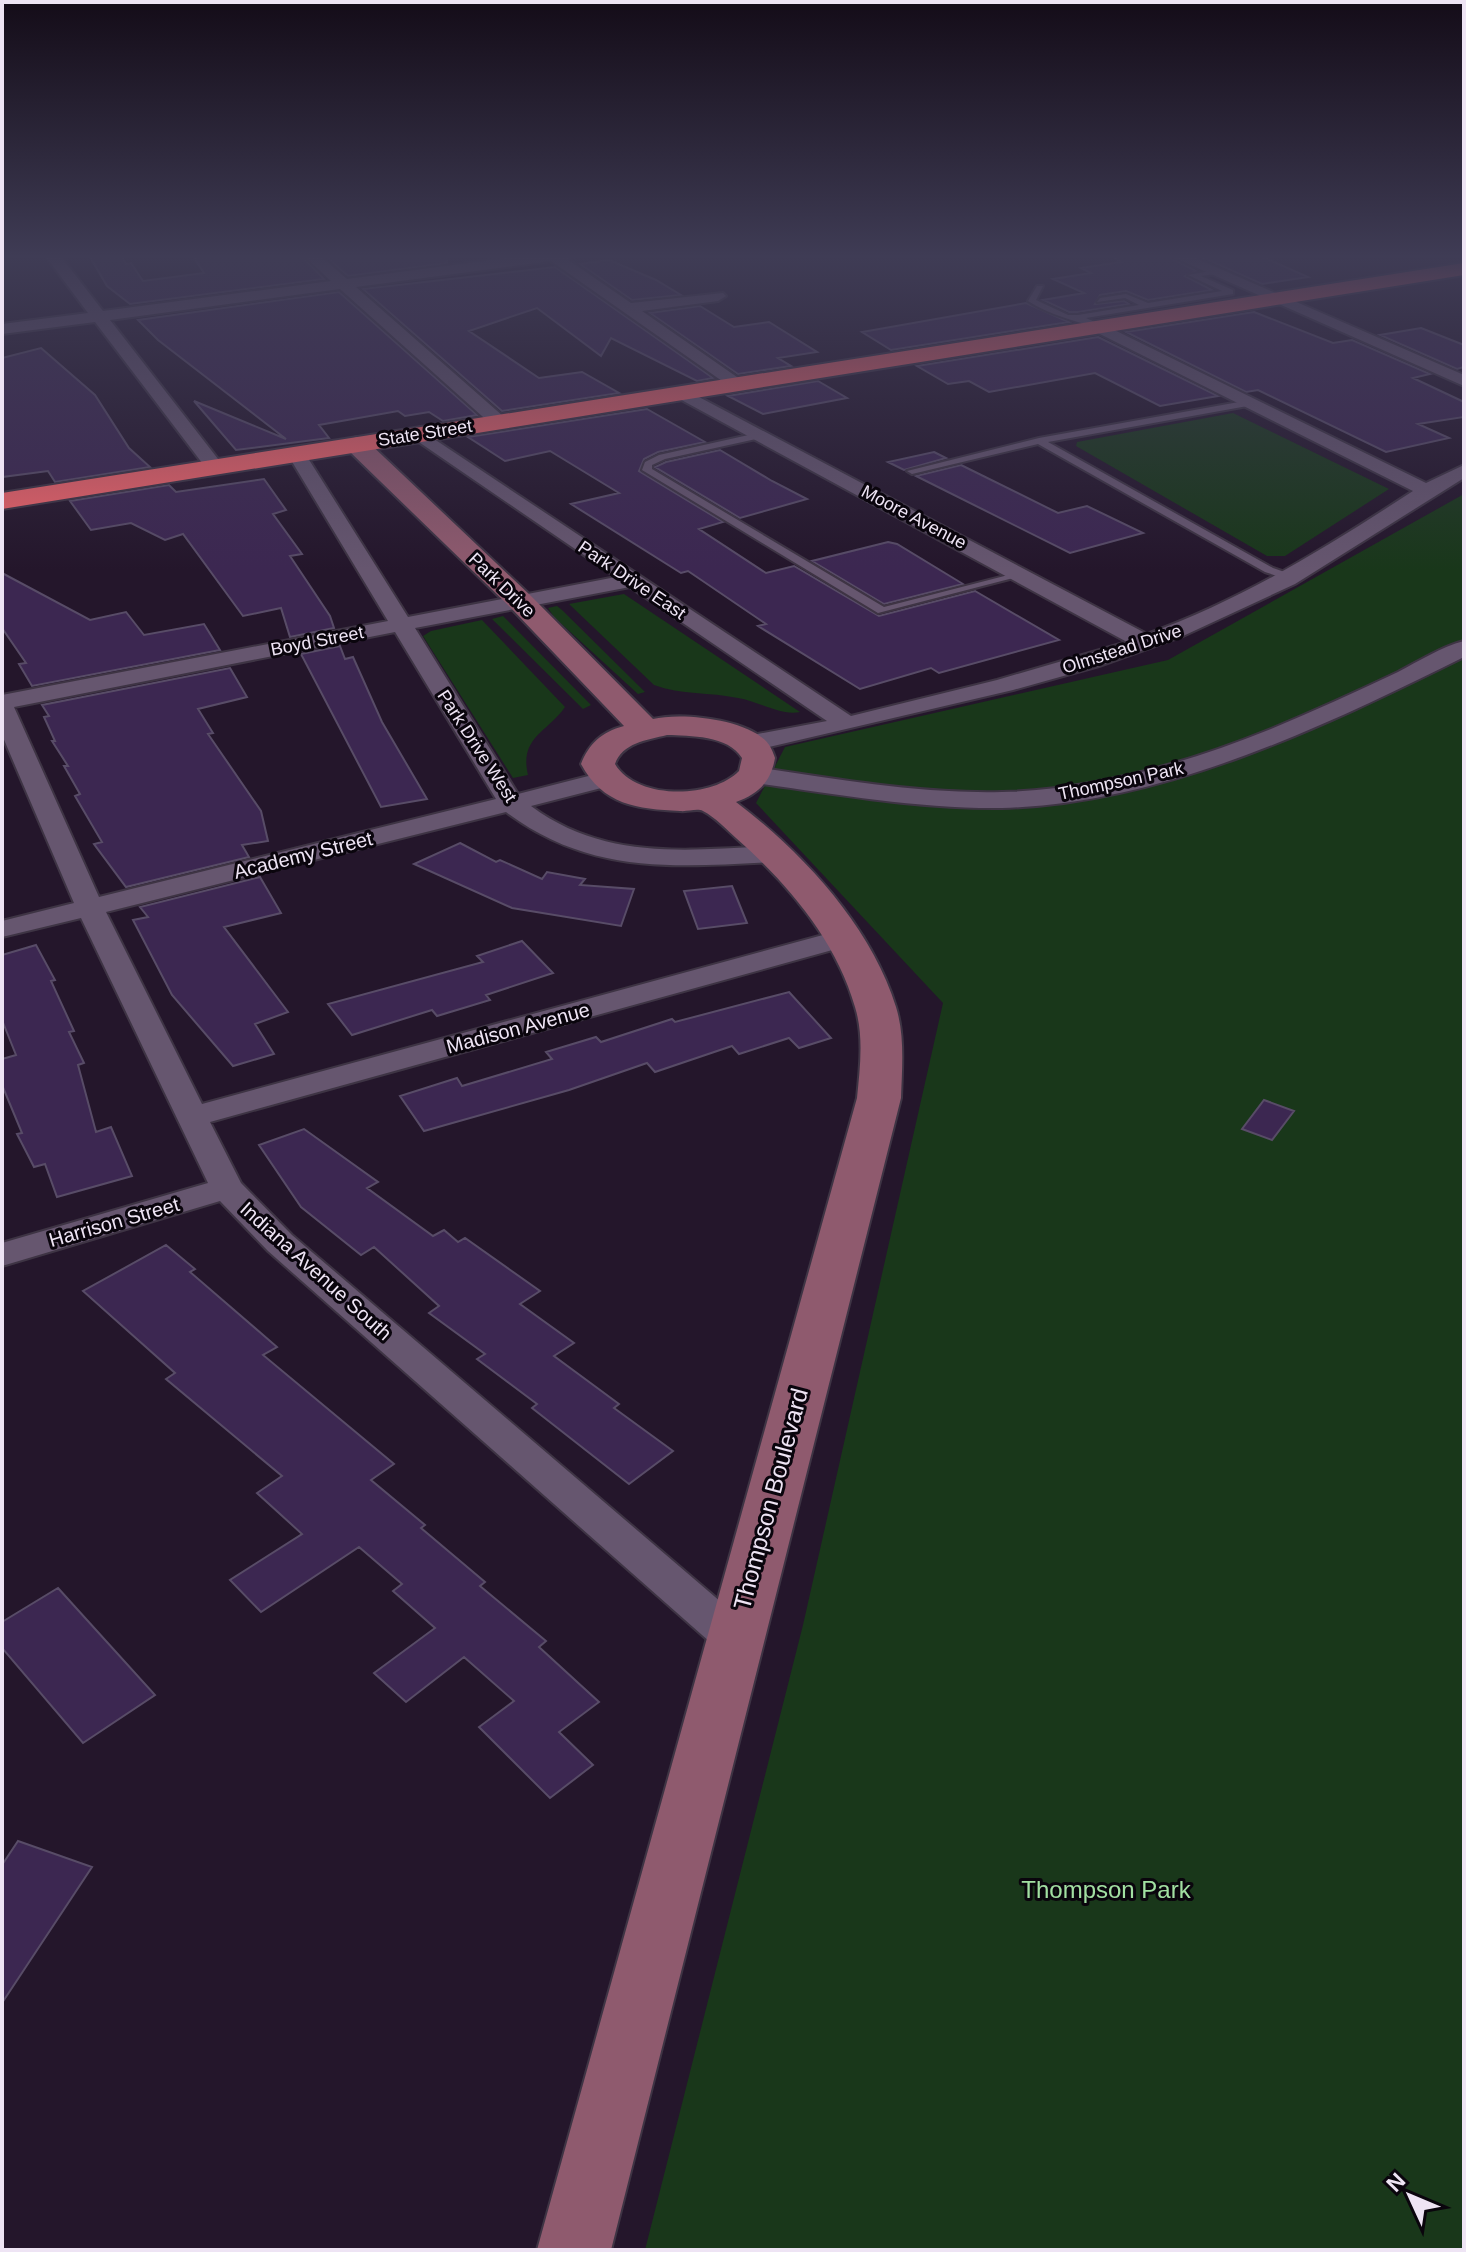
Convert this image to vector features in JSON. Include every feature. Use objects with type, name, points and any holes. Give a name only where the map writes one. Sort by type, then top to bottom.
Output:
[{"type":"highway","name":"State Street","points":[[2,501],[879,359]]},
{"type":"street","points":[[132,359],[216,468]]},
{"type":"street","points":[[427,359],[498,421]]},
{"type":"street","points":[[702,359],[738,384]]},
{"type":"street","points":[[1162,359],[1426,490]]},
{"type":"street","points":[[1414,359],[1464,381]]},
{"type":"street","name":"Moore Avenue","points":[[682,393],[1146,643]]},
{"type":"street","name":"Park Drive East","points":[[419,434],[847,724]]},
{"type":"street","name":"Park Drive","points":[[357,445],[521,602],[645,729]]},
{"type":"street","name":"Park Drive West","points":[[297,455],[512,804],[536,825],[570,842],[613,854],[652,859],[774,854]]},
{"type":"street","name":"Olmstead Drive","points":[[737,772],[788,738],[1064,669],[1146,643],[1206,619],[1292,578],[1426,490],[1464,471]]},
{"type":"street","name":"Boyd Street","points":[[2,704],[631,580]]},
{"type":"street","name":"Thompson Park","points":[[737,772],[930,798],[1003,800],[1112,786],[1244,750],[1346,707],[1464,648]]},
{"type":"street","name":"Indiana Avenue South","points":[[2,704],[90,908],[227,1188],[280,1243],[734,1638]]},
{"type":"street","name":"Thompson Boulevard","points":[[574,2250],[879,1098],[882,1046],[876,1007],[844,938],[745,824],[732,734],[701,727],[667,725],[624,735],[599,756],[597,768],[604,780]]},
{"type":"street","points":[[604,780],[617,790],[648,799],[686,802],[737,772]]},
{"type":"street","name":"Academy Street","points":[[2,929],[604,780]]},
{"type":"street","name":"Madison Avenue","points":[[191,1117],[844,938]]},
{"type":"street","name":"Harrison Street","points":[[2,1255],[227,1188]]},
{"type":"lane","points":[[912,471],[1039,441],[1250,403]]},
{"type":"lane","points":[[762,435],[662,457],[648,464],[647,470],[882,611],[1020,575]]},
{"type":"lane","points":[[1039,441],[1269,570],[1292,578]]},
{"type":"green space","points":[[1233,413],[1389,489],[1285,556],[1267,556],[1076,446],[1077,442]]},
{"type":"green space","name":"Thompson Park","points":[[1464,494],[1464,2250],[645,2250],[803,1625],[943,1003],[756,803],[785,747],[1168,660]]},
{"type":"green space","points":[[624,594],[800,712],[785,712],[738,698],[654,685],[569,604]]},
{"type":"green space","points":[[557,606],[645,692],[638,694],[554,617],[548,608]]},
{"type":"green space","points":[[503,616],[591,705],[583,709],[492,619]]},
{"type":"green space","points":[[482,620],[565,707],[531,743],[526,762],[528,775],[513,778],[423,636],[431,631]]},
{"type":"building","points":[[2,359],[54,359],[95,395],[129,448],[150,467],[55,482],[48,471],[2,477]]},
{"type":"building","points":[[183,359],[414,359],[477,415],[443,421],[429,412],[405,416],[398,411],[319,425],[329,438],[236,450],[194,401],[286,439]]},
{"type":"building","points":[[443,359],[511,359],[539,378],[582,372],[619,393],[502,411]]},
{"type":"building","points":[[653,359],[686,359],[713,378],[697,381]]},
{"type":"building","points":[[716,359],[780,359],[791,366],[738,374]]},
{"type":"building","points":[[960,359],[1143,359],[1218,396],[1160,406],[1095,373],[989,392],[969,381],[948,384],[917,366]]},
{"type":"building","points":[[1180,359],[1396,359],[1430,374],[1413,378],[1464,402],[1464,417],[1418,424],[1449,438],[1386,452],[1258,390],[1246,392]]},
{"type":"building","points":[[1435,359],[1464,359],[1464,367],[1457,369]]},
{"type":"building","points":[[818,381],[847,398],[763,414],[728,396]]},
{"type":"building","points":[[647,409],[705,442],[658,452],[644,459],[639,471],[723,522],[699,529],[766,573],[794,566],[879,616],[975,591],[1059,640],[939,673],[931,668],[860,689],[758,626],[766,624],[688,571],[681,573],[571,504],[619,493],[550,451],[505,461],[468,437]]},
{"type":"building","points":[[720,450],[807,499],[740,518],[655,467]]},
{"type":"building","points":[[934,452],[946,458],[904,470],[888,462]]},
{"type":"building","points":[[961,465],[1058,513],[1087,506],[1143,533],[1070,553],[916,476]]},
{"type":"building","points":[[264,479],[286,510],[273,514],[302,554],[290,556],[330,616],[334,628],[290,637],[281,608],[243,616],[183,534],[165,540],[131,523],[91,530],[70,501],[169,485],[176,492]]},
{"type":"building","points":[[888,542],[897,544],[963,584],[884,604],[812,561]]},
{"type":"building","points":[[2,573],[90,620],[126,612],[144,635],[204,624],[220,650],[32,686],[19,664],[26,663],[2,628]]},
{"type":"building","points":[[340,646],[345,659],[353,657],[382,722],[427,799],[381,807],[301,654]]},
{"type":"building","points":[[230,668],[247,697],[198,709],[213,733],[208,734],[261,811],[268,841],[242,845],[249,857],[126,887],[94,844],[102,842],[75,796],[80,794],[64,766],[68,766],[52,741],[55,741],[44,717],[49,716],[42,705]]},
{"type":"building","points":[[460,843],[496,862],[500,860],[542,879],[547,872],[585,879],[580,885],[634,889],[621,926],[512,908],[414,864]]},
{"type":"building","points":[[260,877],[281,913],[224,927],[288,1012],[255,1024],[274,1054],[233,1066],[172,995],[133,920],[148,917],[140,907]]},
{"type":"building","points":[[732,886],[747,923],[698,929],[684,891]]},
{"type":"building","points":[[522,941],[553,973],[486,995],[490,1000],[437,1016],[432,1010],[352,1035],[328,1004],[483,962],[477,956]]},
{"type":"building","points":[[36,945],[55,980],[51,981],[74,1031],[69,1032],[84,1063],[78,1065],[96,1132],[111,1127],[132,1176],[57,1197],[45,1164],[34,1167],[17,1134],[22,1133],[2,1085],[2,1059],[16,1055],[2,1020],[2,955]]},
{"type":"building","points":[[789,992],[831,1038],[799,1048],[789,1038],[739,1054],[732,1046],[655,1072],[647,1063],[569,1090],[424,1131],[400,1096],[457,1078],[462,1086],[552,1059],[546,1052],[596,1037],[601,1042],[672,1019],[675,1022]]},
{"type":"building","points":[[1264,1100],[1294,1111],[1272,1140],[1242,1129]]},
{"type":"building","points":[[304,1129],[378,1182],[367,1188],[433,1236],[444,1230],[458,1242],[465,1238],[540,1291],[520,1304],[574,1343],[554,1356],[619,1404],[614,1408],[673,1451],[629,1484],[532,1408],[537,1404],[477,1359],[485,1354],[429,1313],[439,1306],[374,1247],[361,1255],[301,1207],[259,1145]]},
{"type":"building","points":[[166,1245],[195,1269],[190,1272],[277,1347],[263,1355],[394,1464],[371,1480],[425,1525],[421,1528],[485,1582],[480,1586],[546,1641],[539,1647],[599,1702],[559,1732],[593,1765],[550,1798],[479,1727],[514,1701],[464,1657],[406,1702],[374,1673],[435,1628],[393,1591],[402,1584],[359,1547],[261,1612],[230,1580],[302,1534],[257,1493],[282,1476],[166,1379],[175,1373],[83,1291]]},
{"type":"building","points":[[58,1588],[155,1695],[83,1743],[2,1648],[2,1622]]},
{"type":"building","points":[[18,1841],[92,1867],[2,2003],[2,1865]]}]
